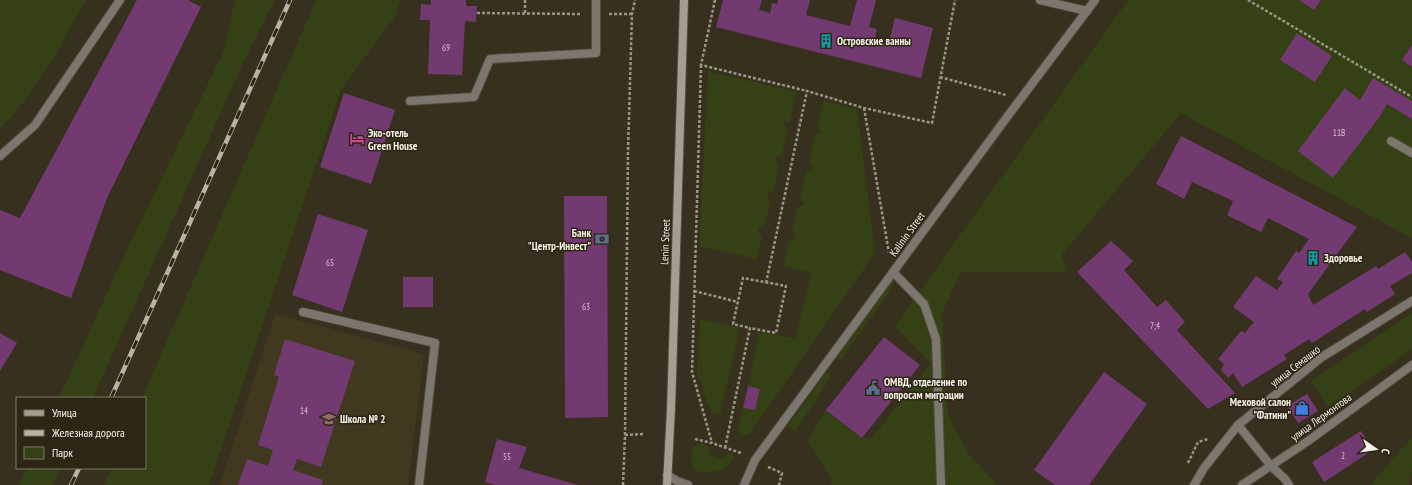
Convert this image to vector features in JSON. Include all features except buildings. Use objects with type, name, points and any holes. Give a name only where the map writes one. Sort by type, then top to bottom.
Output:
[{"type":"main road","name":"Lenin Street","points":[[667,485],[670,434],[684,0]]},
{"type":"street","points":[[0,156],[35,125],[120,0]]},
{"type":"street","points":[[410,101],[474,97],[490,59],[596,54],[596,0]]},
{"type":"street","points":[[1040,0],[1087,12]]},
{"type":"street","name":"Kalinin Street","points":[[744,485],[755,460],[1095,0]]},
{"type":"street","points":[[1391,141],[1412,153]]},
{"type":"street","points":[[893,272],[924,304],[936,339],[941,485]]},
{"type":"street","name":"улица Семашко","points":[[1194,485],[1204,468],[1238,425],[1322,357],[1412,301]]},
{"type":"street","points":[[302,312],[435,343],[419,485]]},
{"type":"street","name":"улица Лермонтова","points":[[1242,485],[1271,466],[1412,365]]},
{"type":"street","points":[[1238,425],[1271,466],[1286,479],[1289,485]]},
{"type":"street","points":[[667,476],[688,485]]},
{"type":"path","points":[[525,0],[525,13]]},
{"type":"path","points":[[623,485],[625,435],[628,151],[632,14],[635,0]]},
{"type":"path","points":[[712,443],[692,372],[701,65],[715,0]]},
{"type":"path","points":[[701,65],[807,91],[864,108],[932,123],[955,0]]},
{"type":"path","points":[[1248,0],[1412,97]]},
{"type":"path","points":[[477,13],[632,14]]},
{"type":"path","points":[[940,77],[1021,99]]},
{"type":"path","points":[[766,282],[807,91]]},
{"type":"path","points":[[864,108],[893,272]]},
{"type":"path","points":[[743,278],[766,282],[786,286],[776,333],[733,324],[743,278]]},
{"type":"path","points":[[694,290],[738,302]]},
{"type":"path","points":[[725,448],[750,328]]},
{"type":"path","points":[[625,435],[643,434]]},
{"type":"path","points":[[695,439],[712,443],[741,454]]},
{"type":"path","points":[[768,467],[782,473],[779,485]]},
{"type":"shaded area","name":"Школа № 2","points":[[275,314],[424,354],[408,485],[220,485]]},
{"type":"green space","points":[[0,0],[86,0],[47,68],[25,100],[0,129]]},
{"type":"green space","points":[[235,0],[275,0],[244,61],[93,397],[59,397],[127,249],[223,53]]},
{"type":"green space","points":[[316,0],[400,0],[396,15],[341,90],[209,485],[104,485],[112,469],[146,469],[146,397],[142,397]]},
{"type":"green space","points":[[1128,0],[1412,0],[1412,238],[1181,113],[1062,255],[1067,272],[961,272],[942,313],[948,415],[969,455],[998,485],[831,485],[832,480],[807,441],[826,410],[862,438],[872,438],[931,363],[895,326]]},
{"type":"green space","points":[[708,71],[797,92],[790,121],[784,124],[788,131],[782,154],[775,159],[779,166],[774,189],[767,194],[770,201],[765,225],[758,230],[762,237],[757,259],[699,246]]},
{"type":"green space","points":[[823,101],[857,109],[875,253],[749,435],[742,436],[738,430],[743,408],[755,410],[760,389],[748,386],[759,331],[795,339],[811,273],[783,266],[789,242],[795,238],[792,231],[797,208],[804,204],[800,197],[806,172],[813,168],[809,161],[814,136],[821,132],[817,126]]},
{"type":"green space","points":[[894,279],[894,285],[842,359],[838,360],[840,353],[890,280]]},
{"type":"green space","points":[[1412,313],[1412,349],[1328,407],[1311,381]]},
{"type":"green space","points":[[700,319],[740,328],[720,415],[711,413],[697,372]]},
{"type":"green space","points":[[829,373],[830,376],[826,385],[795,432],[788,426],[821,380],[826,374]]},
{"type":"green space","points":[[1412,437],[1412,466],[1409,485],[1370,485]]},
{"type":"green space","points":[[702,443],[710,448],[709,453],[717,458],[727,456],[728,453],[732,452],[734,454],[730,463],[722,469],[713,472],[701,472],[694,469],[691,461],[693,447]]},
{"type":"green space","points":[[27,469],[61,469],[53,485],[19,485]]},
{"type":"railway","points":[[111,397],[290,0]]},
{"type":"railway","points":[[71,485],[79,469]]},
{"type":"place","name":"Островские ванны","points":[[826,41]]},
{"type":"place","name":"Эко-отель Green House","points":[[357,139]]},
{"type":"place","name":"Банк \"Центр-Инвест\"","points":[[602,239]]},
{"type":"place","name":"Здоровье","points":[[1313,258]]},
{"type":"place","name":"ОМВД, отделение по вопросам миграции","points":[[873,388]]},
{"type":"place","name":"Меховой салон \"Фатини\"","points":[[1302,408]]},
{"type":"place","name":"Школа № 2","points":[[329,419]]}]
